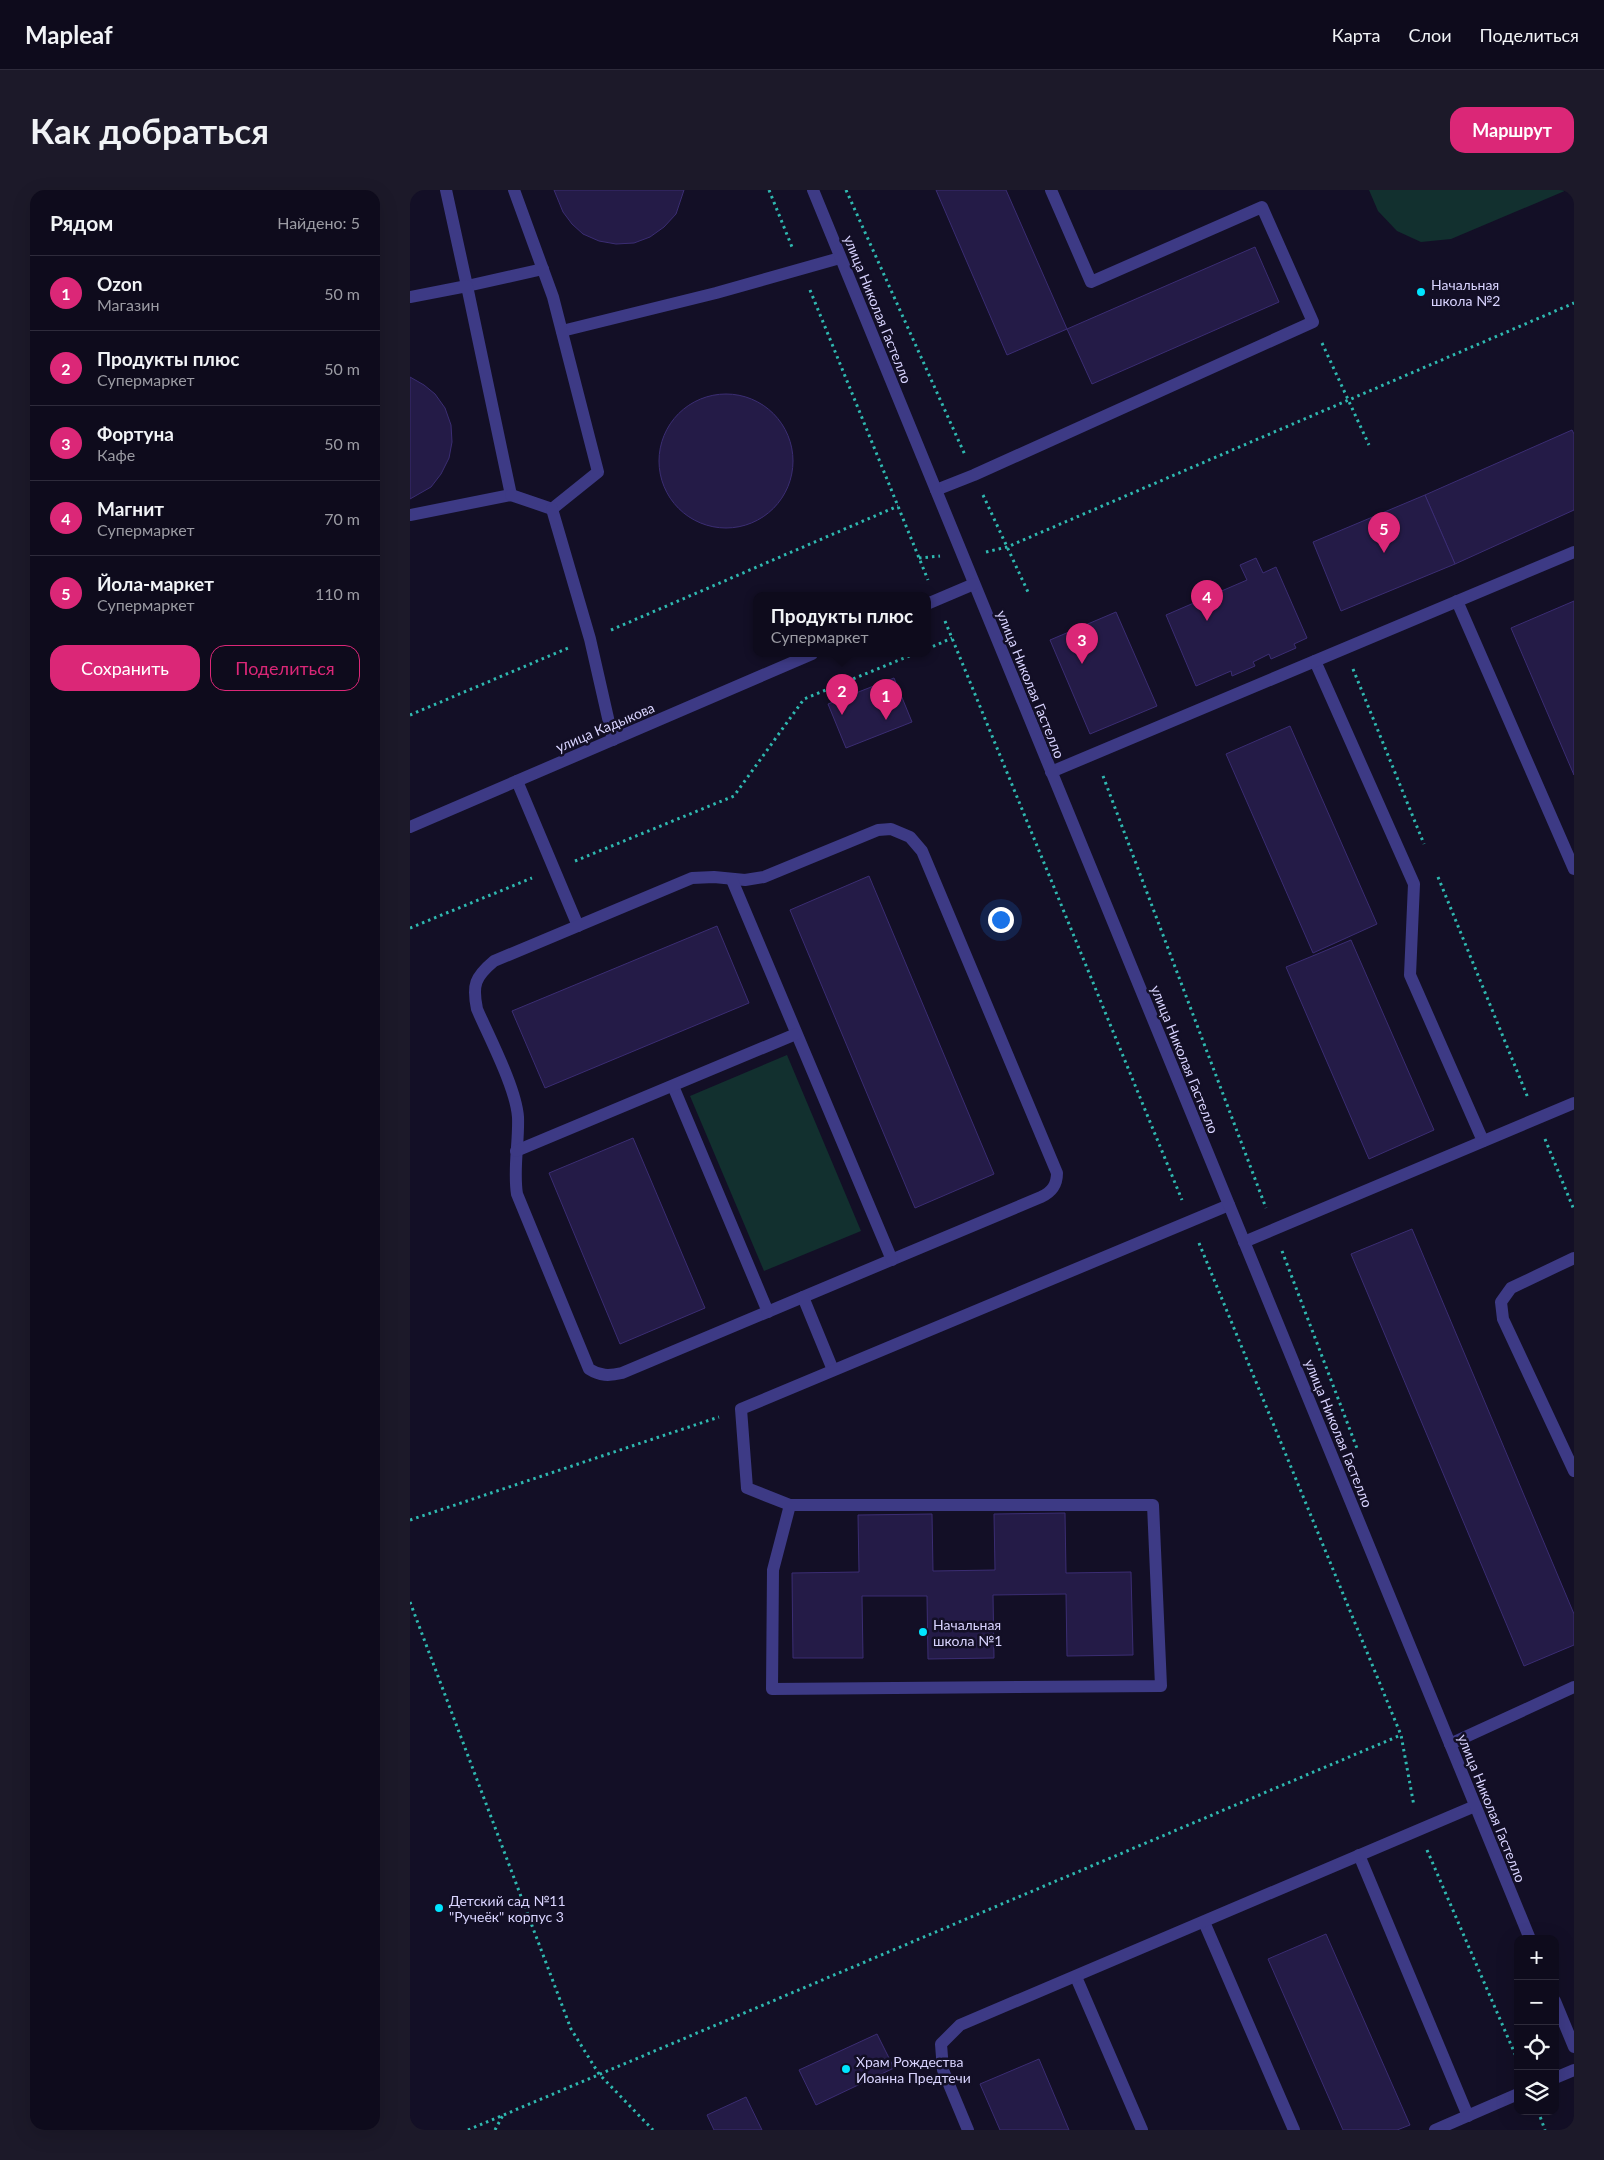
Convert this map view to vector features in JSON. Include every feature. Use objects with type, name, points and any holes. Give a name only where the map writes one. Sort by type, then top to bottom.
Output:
[{"type":"street","points":[[446,190],[511,496]]},
{"type":"street","points":[[514,190],[543,269],[562,331],[598,472],[552,509]]},
{"type":"street","name":"улица Николая Гастелло","points":[[812,190],[1528,1935]]},
{"type":"street","points":[[936,490],[974,475],[1313,322],[1262,207],[1091,282],[1051,190]]},
{"type":"street","points":[[562,331],[716,293],[840,258]]},
{"type":"street","points":[[410,297],[543,269]]},
{"type":"street","points":[[410,515],[511,496],[552,509]]},
{"type":"street","points":[[552,509],[590,639],[613,740]]},
{"type":"street","points":[[1051,772],[1574,552]]},
{"type":"street","points":[[932,602],[974,584]]},
{"type":"street","points":[[1457,601],[1574,869]]},
{"type":"street","name":"улица Кадыкова","points":[[410,827],[805,657]]},
{"type":"street","points":[[1315,660],[1414,884],[1410,976],[1483,1141]]},
{"type":"street","points":[[517,781],[578,926]]},
{"type":"street","points":[[891,829],[910,836],[922,851],[1057,1173],[1057,1180],[1048,1194],[622,1373],[604,1375],[589,1369],[521,1209],[515,1182],[518,1117],[516,1106],[477,1009],[474,994],[475,984],[480,973],[494,961],[692,878],[714,877],[732,880],[764,877],[878,830],[891,829]]},
{"type":"street","points":[[732,880],[892,1260]]},
{"type":"street","points":[[516,1152],[796,1034]]},
{"type":"street","points":[[673,1086],[768,1312]]},
{"type":"street","points":[[1244,1242],[1574,1103]]},
{"type":"street","points":[[790,1504],[773,1570],[772,1689],[1161,1686],[1153,1504],[790,1504],[747,1488],[741,1409],[1229,1205]]},
{"type":"street","points":[[1574,1258],[1511,1288],[1501,1302],[1502,1319],[1574,1471]]},
{"type":"street","points":[[803,1298],[833,1370]]},
{"type":"street","points":[[1450,1744],[1574,1687]]},
{"type":"street","points":[[968,2130],[943,2070],[941,2044],[960,2025],[1476,1806]]},
{"type":"street","points":[[1359,1855],[1468,2116]]},
{"type":"street","points":[[1204,1922],[1294,2130]]},
{"type":"street","points":[[1076,1977],[1142,2130]]},
{"type":"street","points":[[1559,2011],[1574,2047]]},
{"type":"street","points":[[1559,2076],[1574,2070]]},
{"type":"street","points":[[1435,2130],[1514,2096]]},
{"type":"path","points":[[769,190],[898,506],[928,592]]},
{"type":"path","points":[[846,190],[1028,592]]},
{"type":"path","points":[[981,554],[1007,547],[1574,303]]},
{"type":"path","points":[[1313,322],[1369,445]]},
{"type":"path","points":[[410,715],[898,506]]},
{"type":"path","points":[[932,602],[952,638],[1401,1735],[1419,1830],[1514,2052]]},
{"type":"path","points":[[931,647],[952,638]]},
{"type":"path","points":[[1344,648],[1427,851]]},
{"type":"path","points":[[410,928],[734,796],[804,699],[907,657]]},
{"type":"path","points":[[1435,870],[1574,1210]]},
{"type":"path","points":[[410,1520],[741,1409]]},
{"type":"path","points":[[410,1602],[571,2029],[599,2074],[653,2130]]},
{"type":"path","points":[[468,2130],[1401,1735]]},
{"type":"path","points":[[495,2130],[504,2114]]},
{"type":"path","points":[[1539,2115],[1545,2130]]},
{"type":"green space","points":[[1369,190],[1567,190],[1451,239],[1421,242],[1397,231],[1378,211]]},
{"type":"green space","points":[[787,1055],[861,1231],[764,1271],[690,1096]]},
{"type":"building","points":[[554,190],[684,190],[676,214],[664,227],[650,237],[634,243],[616,244],[599,241],[583,234],[563,212]]},
{"type":"building","points":[[936,190],[1006,190],[1067,329],[1007,355]]},
{"type":"building","points":[[1255,247],[1279,302],[1092,384],[1067,329]]},
{"type":"building","points":[[410,377],[435,394],[445,408],[451,425],[452,442],[449,458],[441,474],[431,487],[410,499]]},
{"type":"building","points":[[726,394],[752,399],[763,405],[773,414],[782,424],[788,435],[793,461],[788,487],[782,498],[773,508],[763,517],[752,523],[726,528],[700,523],[689,517],[679,508],[670,498],[664,487],[659,461],[664,435],[670,424],[679,414],[689,405],[700,399]]},
{"type":"building","points":[[1572,430],[1574,434],[1574,510],[1455,564],[1425,495]]},
{"type":"building","points":[[1425,495],[1455,564],[1341,611],[1313,542]]},
{"type":"building","points":[[1256,558],[1263,573],[1276,567],[1307,638],[1294,644],[1296,648],[1271,659],[1269,654],[1253,662],[1255,666],[1232,676],[1231,671],[1196,686],[1166,615],[1247,580],[1240,565]]},
{"type":"building","points":[[1574,601],[1574,775],[1511,628]]},
{"type":"building","points":[[1116,612],[1157,706],[1090,734],[1050,640]]},
{"type":"building","points":[[894,678],[912,722],[846,748],[828,704]]},
{"type":"building","points":[[1290,726],[1377,924],[1313,953],[1226,754]]},
{"type":"building","points":[[869,876],[994,1174],[915,1208],[790,910]]},
{"type":"building","points":[[717,926],[749,1003],[545,1088],[512,1011]]},
{"type":"building","points":[[1351,940],[1434,1130],[1369,1159],[1286,967]]},
{"type":"building","points":[[633,1138],[705,1308],[620,1344],[549,1173]]},
{"type":"building","points":[[1412,1229],[1574,1614],[1574,1645],[1524,1666],[1351,1254]]},
{"type":"building","points":[[1065,1513],[1066,1573],[1131,1572],[1133,1655],[1067,1656],[1066,1594],[993,1595],[994,1658],[928,1659],[927,1596],[862,1596],[863,1658],[793,1658],[792,1573],[859,1572],[858,1515],[932,1514],[933,1571],[995,1570],[994,1514]]},
{"type":"building","points":[[1326,1934],[1410,2125],[1397,2130],[1343,2130],[1268,1959]]},
{"type":"building","name":"Храм Рождества Иоанна Предтечи","points":[[877,2034],[894,2068],[816,2105],[799,2070]]},
{"type":"building","points":[[1039,2059],[1069,2130],[1000,2130],[980,2084]]},
{"type":"building","points":[[746,2097],[762,2130],[714,2130],[707,2115]]},
{"type":"place","name":"Начальная школа №2","points":[[1421,292]]},
{"type":"place","name":"Йола-маркет","points":[[1384,553]]},
{"type":"place","name":"Магнит","points":[[1207,621]]},
{"type":"place","name":"Фортуна","points":[[1082,664]]},
{"type":"place","name":"Продукты плюс","points":[[842,715]]},
{"type":"place","name":"Ozon","points":[[886,720]]},
{"type":"place","name":"Начальная школа №1","points":[[923,1632]]},
{"type":"place","name":"Детский сад №11 \"Ручеёк\" корпус 3","points":[[439,1908]]},
{"type":"place","name":"Храм Рождества Иоанна Предтечи","points":[[846,2069]]}]
